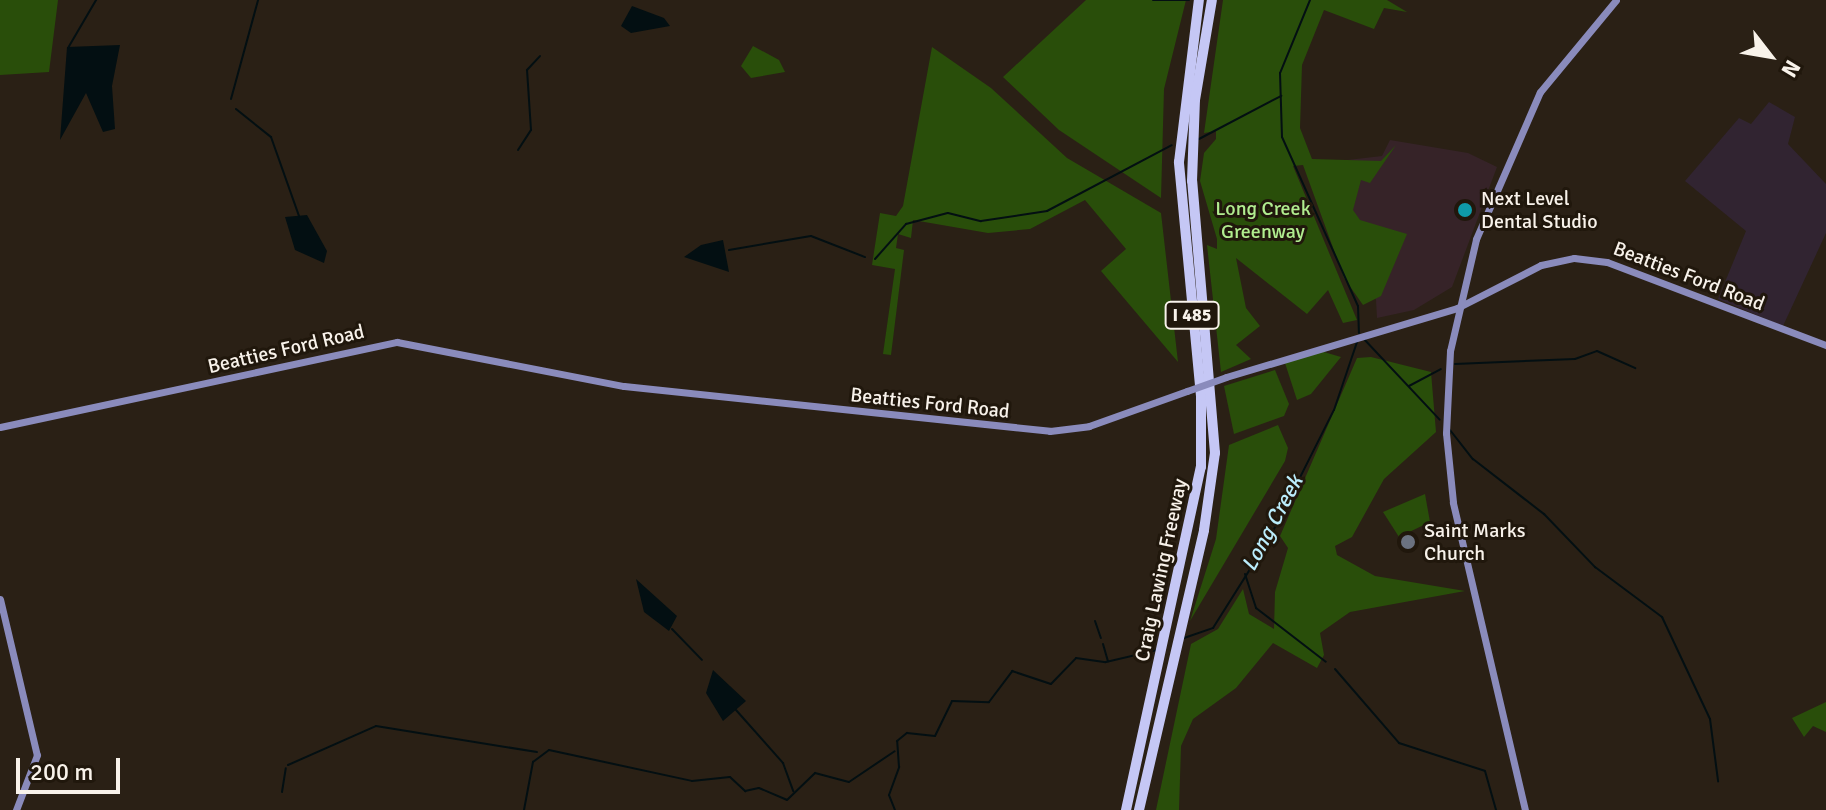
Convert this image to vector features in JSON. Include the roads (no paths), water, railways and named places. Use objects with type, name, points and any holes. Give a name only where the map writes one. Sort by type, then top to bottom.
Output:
[{"type":"highway","name":"Craig Lawing Freeway","points":[[1126,810],[1168,628],[1202,448],[1179,176],[1199,0]]},
{"type":"highway","name":"Craig Lawing Freeway","points":[[1139,810],[1182,624],[1215,453],[1192,157],[1212,0]]},
{"type":"main road","points":[[1525,810],[1450,479],[1446,405],[1457,308],[1482,222],[1543,85],[1616,0]]},
{"type":"main road","name":"Beatties Ford Road","points":[[0,427],[397,342],[624,386],[1050,431],[1089,426],[1347,336],[1457,308],[1545,263],[1583,258],[1826,345]]},
{"type":"main road","points":[[0,599],[37,755],[16,810]]},
{"type":"waterway","points":[[68,48],[96,0]]},
{"type":"waterway","points":[[231,99],[258,0]]},
{"type":"waterway","points":[[1153,0],[1189,0]]},
{"type":"waterway","name":"Long Creek","points":[[1310,0],[1280,73],[1282,137],[1358,306],[1359,333]]},
{"type":"waterway","points":[[518,150],[531,130],[527,70],[540,56]]},
{"type":"waterway","points":[[1199,139],[1281,96]]},
{"type":"waterway","points":[[236,109],[271,137],[299,216]]},
{"type":"waterway","points":[[875,259],[906,224],[948,213],[981,221],[1047,211],[1172,145]]},
{"type":"waterway","points":[[729,250],[811,236],[865,257]]},
{"type":"waterway","points":[[1363,338],[1440,420]]},
{"type":"waterway","name":"Long Creek","points":[[1184,638],[1213,628],[1269,539],[1334,410],[1358,339]]},
{"type":"waterway","points":[[1455,364],[1575,359],[1597,351],[1635,368]]},
{"type":"waterway","points":[[1409,386],[1441,369]]},
{"type":"waterway","points":[[1450,430],[1473,459],[1544,514],[1595,567],[1662,617],[1710,719],[1718,781]]},
{"type":"waterway","points":[[1245,574],[1256,608],[1326,662]]},
{"type":"waterway","points":[[1095,621],[1101,638]]},
{"type":"waterway","points":[[672,629],[702,660]]},
{"type":"waterway","points":[[1103,644],[1108,661]]},
{"type":"waterway","name":"Long Creek","points":[[895,810],[889,795],[899,767],[897,741],[907,733],[935,736],[952,701],[989,702],[1012,671],[1051,684],[1076,658],[1106,662],[1157,650]]},
{"type":"waterway","points":[[1335,669],[1399,743],[1485,771],[1496,810]]},
{"type":"waterway","points":[[736,710],[783,763],[793,791]]},
{"type":"waterway","points":[[288,765],[376,726],[537,752]]},
{"type":"waterway","points":[[524,810],[533,762],[549,750],[692,781],[730,777],[745,791],[759,788],[787,800],[815,773],[849,782],[895,751]]},
{"type":"waterway","points":[[282,792],[286,768]]},
{"type":"place","name":"Next Level Dental Studio","points":[[1465,210]]},
{"type":"place","name":"Saint Marks Church","points":[[1408,542]]},
{"type":"park label","name":"Long Creek Greenway","points":[[1263,220]]}]
